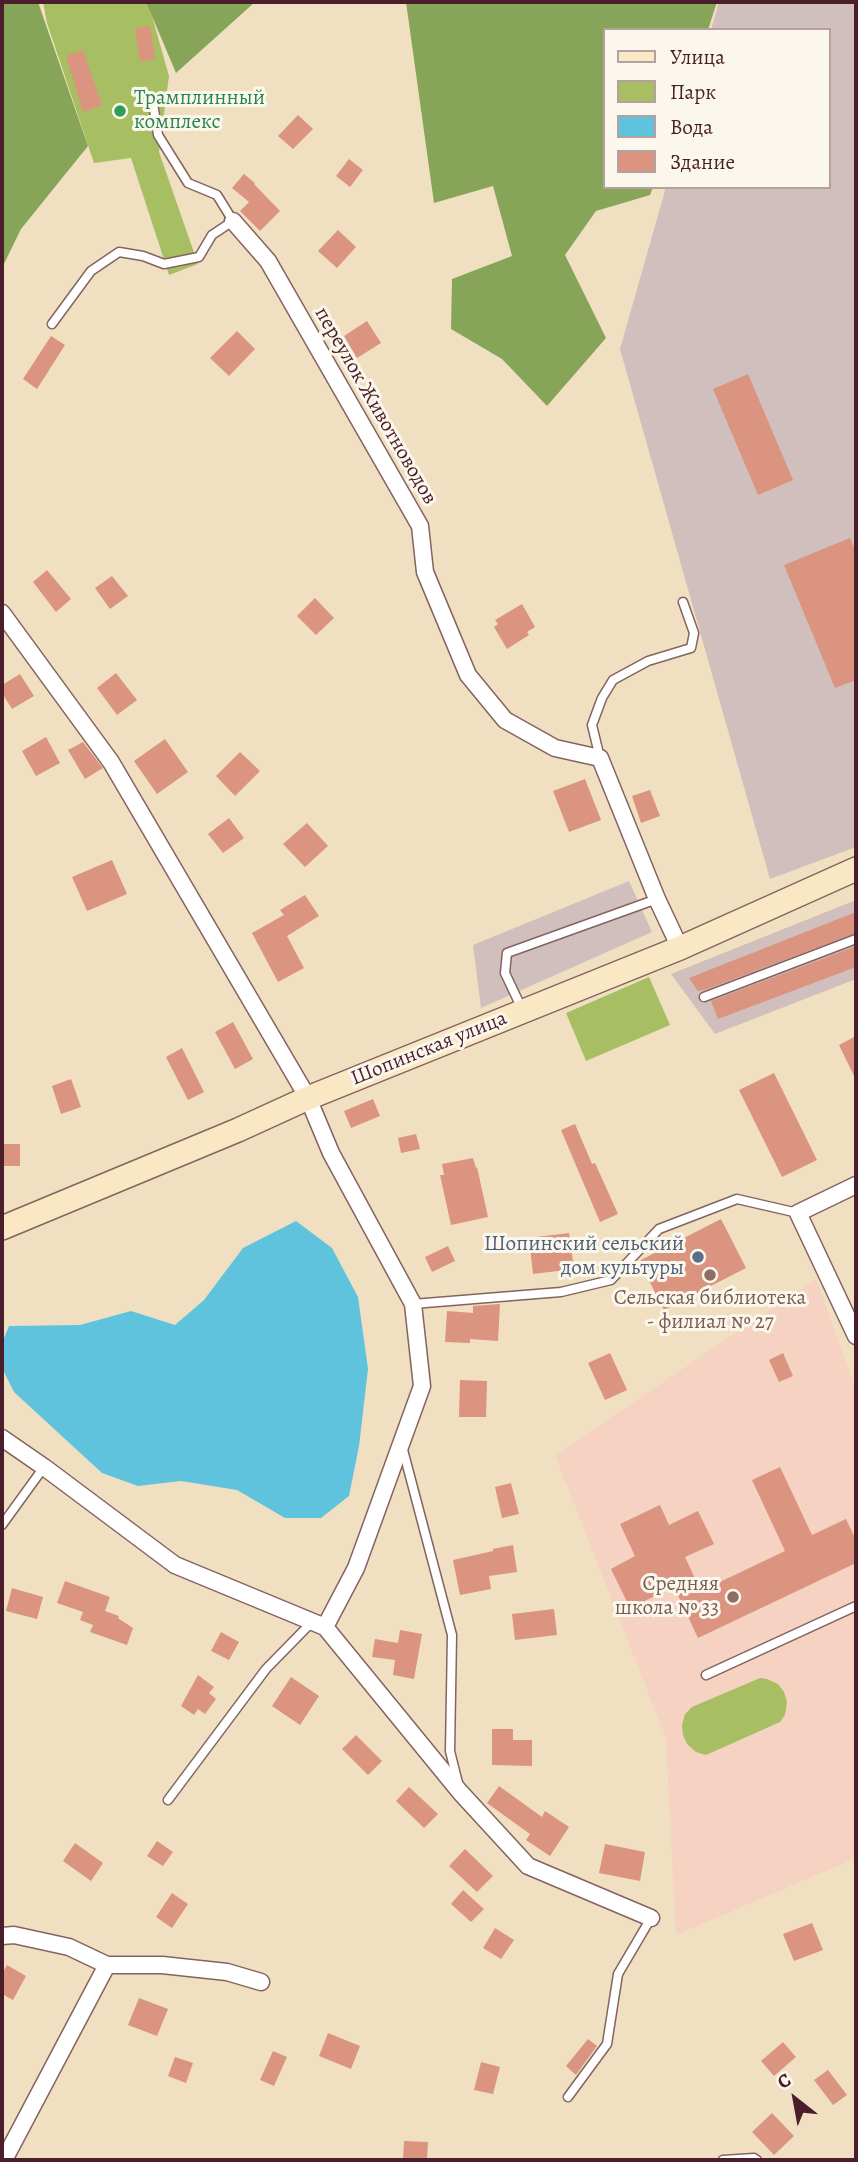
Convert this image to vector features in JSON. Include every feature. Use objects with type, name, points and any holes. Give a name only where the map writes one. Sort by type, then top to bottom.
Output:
[{"type":"street","name":"переулок Животноводов","points":[[233,221],[268,261],[420,526],[425,572],[468,675],[505,720],[555,748],[600,758]]},
{"type":"street","points":[[2,612],[111,762],[308,1098],[336,1163],[413,1304],[422,1386],[356,1568],[318,1625]]},
{"type":"street","points":[[600,758],[657,899],[680,948]]},
{"type":"street","name":"Шопинская улица","points":[[2,1227],[238,1130],[308,1098],[680,948],[856,869]]},
{"type":"street","points":[[856,1185],[798,1213],[856,1336]]},
{"type":"street","points":[[2,1438],[174,1565],[318,1625],[460,1792],[528,1866],[651,1918]]},
{"type":"street","points":[[2,1936],[69,1947],[107,1965],[162,1965],[227,1972],[261,1982]]},
{"type":"street","points":[[4,2160],[107,1965]]},
{"type":"lane","points":[[51,324],[90,271],[118,252],[143,256],[164,264],[199,257],[212,235],[233,221],[217,195],[188,183],[158,135],[153,103]]},
{"type":"lane","points":[[600,758],[592,725],[602,698],[613,680],[648,661],[691,648],[694,633],[683,601]]},
{"type":"lane","points":[[523,1012],[505,973],[507,953],[657,899]]},
{"type":"lane","points":[[704,997],[856,939]]},
{"type":"lane","points":[[413,1304],[561,1292],[611,1280],[659,1229],[737,1199],[798,1213]]},
{"type":"lane","points":[[401,1443],[452,1635],[450,1751],[460,1792]]},
{"type":"lane","points":[[2,1525],[44,1467]]},
{"type":"lane","points":[[706,1675],[856,1606]]},
{"type":"lane","points":[[167,1800],[266,1669],[318,1625]]},
{"type":"lane","points":[[568,2097],[607,2044],[618,1974],[651,1918]]},
{"type":"lane","points":[[723,2160],[757,2160]]},
{"type":"shaded area","points":[[719,2],[856,2],[856,847],[770,879],[620,349],[665,189],[830,189],[830,28],[712,28]]},
{"type":"shaded area","points":[[629,881],[652,932],[481,1008],[473,945]]},
{"type":"shaded area","points":[[856,900],[856,979],[715,1034],[671,974]]},
{"type":"shaded area","name":"Средняя школа № 33","points":[[816,1279],[856,1389],[856,1858],[676,1935],[666,1738],[555,1455]]},
{"type":"green space","points":[[2,2],[38,2],[88,146],[21,229],[2,268]]},
{"type":"green space","name":"Трамплинный комплекс","points":[[43,2],[148,2],[169,76],[159,152],[198,264],[169,275],[131,158],[94,163],[47,23]]},
{"type":"green space","points":[[146,2],[255,2],[176,73]]},
{"type":"green space","points":[[406,2],[717,2],[709,28],[602,28],[602,189],[652,189],[650,195],[596,211],[565,255],[606,338],[547,406],[502,359],[451,329],[452,279],[512,256],[493,186],[434,203]]},
{"type":"green space","points":[[649,977],[670,1025],[586,1061],[566,1013]]},
{"type":"green space","points":[[760,1678],[778,1684],[784,1692],[787,1702],[785,1715],[780,1722],[706,1755],[696,1752],[687,1744],[682,1725],[685,1714],[692,1707]]},
{"type":"water","points":[[296,1221],[332,1248],[358,1297],[368,1369],[359,1446],[349,1496],[321,1518],[285,1518],[237,1490],[181,1481],[138,1486],[102,1473],[14,1392],[2,1368],[2,1343],[9,1326],[80,1325],[131,1311],[175,1325],[204,1300],[243,1248]]},
{"type":"building","points":[[150,26],[155,59],[140,62],[135,28]]},
{"type":"building","points":[[83,50],[102,105],[83,112],[66,56]]},
{"type":"building","points":[[298,115],[313,129],[293,149],[278,136]]},
{"type":"building","points":[[349,159],[363,170],[350,187],[336,176]]},
{"type":"building","points":[[244,174],[280,211],[260,231],[240,211],[249,202],[232,188]]},
{"type":"building","points":[[338,230],[356,247],[337,268],[318,251]]},
{"type":"building","points":[[367,321],[381,343],[357,358],[344,336]]},
{"type":"building","points":[[237,331],[255,349],[229,376],[210,358]]},
{"type":"building","points":[[51,336],[65,345],[37,389],[23,379]]},
{"type":"building","points":[[748,374],[793,480],[758,495],[713,389]]},
{"type":"building","points":[[850,538],[856,552],[856,680],[835,688],[784,565]]},
{"type":"building","points":[[47,570],[71,599],[56,612],[33,582]]},
{"type":"building","points":[[112,576],[128,596],[110,609],[95,588]]},
{"type":"building","points":[[315,598],[334,618],[316,635],[297,616]]},
{"type":"building","points":[[522,604],[535,627],[527,632],[529,635],[507,649],[494,627],[498,624],[495,620]]},
{"type":"building","points":[[116,673],[137,700],[117,715],[97,688]]},
{"type":"building","points":[[20,674],[34,696],[12,709],[2,693],[2,685]]},
{"type":"building","points":[[46,737],[60,763],[36,776],[22,751]]},
{"type":"building","points":[[165,739],[188,772],[157,794],[134,761]]},
{"type":"building","points":[[83,742],[103,768],[85,779],[68,750]]},
{"type":"building","points":[[240,752],[260,771],[235,796],[216,776]]},
{"type":"building","points":[[585,779],[601,820],[569,832],[553,791]]},
{"type":"building","points":[[650,790],[660,816],[641,823],[632,796]]},
{"type":"building","points":[[229,818],[244,838],[223,853],[208,834]]},
{"type":"building","points":[[307,823],[328,846],[305,867],[283,844]]},
{"type":"building","points":[[112,860],[127,894],[87,911],[72,877]]},
{"type":"building","points":[[305,895],[319,916],[287,936],[304,968],[278,982],[252,933],[284,915],[280,910]]},
{"type":"building","points":[[856,912],[856,933],[707,989],[698,991],[689,978]]},
{"type":"building","points":[[856,946],[856,967],[718,1019],[711,1001]]},
{"type":"building","points":[[233,1022],[253,1059],[235,1069],[215,1032]]},
{"type":"building","points":[[856,1036],[856,1080],[839,1045]]},
{"type":"building","points":[[182,1048],[204,1092],[188,1100],[166,1057]]},
{"type":"building","points":[[774,1073],[817,1160],[782,1177],[739,1090]]},
{"type":"building","points":[[71,1079],[81,1107],[61,1114],[52,1086]]},
{"type":"building","points":[[373,1099],[380,1116],[351,1128],[344,1111]]},
{"type":"building","points":[[575,1124],[618,1214],[600,1222],[561,1130]]},
{"type":"building","points":[[416,1134],[420,1149],[401,1153],[398,1138]]},
{"type":"building","points":[[2,1144],[20,1144],[20,1166],[2,1166]]},
{"type":"building","points":[[473,1158],[488,1217],[451,1225],[440,1175],[444,1175],[442,1164]]},
{"type":"building","points":[[721,1219],[746,1268],[664,1310],[639,1261]]},
{"type":"building","points":[[569,1233],[574,1269],[533,1274],[529,1238]]},
{"type":"building","points":[[448,1246],[455,1261],[432,1272],[425,1257]]},
{"type":"building","points":[[500,1304],[498,1341],[470,1339],[470,1343],[445,1342],[447,1311],[473,1313],[473,1306]]},
{"type":"building","points":[[610,1353],[627,1390],[605,1400],[588,1363]]},
{"type":"building","points":[[783,1353],[793,1376],[779,1382],[769,1360]]},
{"type":"building","points":[[460,1380],[487,1381],[486,1417],[459,1417]]},
{"type":"building","points":[[780,1467],[812,1535],[846,1519],[856,1540],[856,1563],[698,1638],[674,1587],[630,1608],[611,1569],[635,1556],[620,1524],[660,1505],[669,1525],[698,1511],[714,1544],[685,1557],[701,1591],[785,1551],[752,1480]]},
{"type":"building","points":[[511,1483],[519,1514],[502,1518],[495,1487]]},
{"type":"building","points":[[513,1545],[517,1572],[489,1576],[491,1589],[460,1595],[453,1560]]},
{"type":"building","points":[[65,1581],[110,1597],[105,1611],[119,1616],[118,1618],[133,1628],[127,1645],[90,1632],[93,1625],[80,1620],[83,1612],[57,1603]]},
{"type":"building","points":[[12,1588],[43,1597],[37,1619],[6,1611]]},
{"type":"building","points":[[554,1609],[557,1635],[515,1640],[512,1614]]},
{"type":"building","points":[[400,1630],[422,1634],[414,1679],[393,1675],[395,1660],[372,1657],[375,1639],[398,1643]]},
{"type":"building","points":[[221,1632],[239,1642],[229,1660],[211,1651]]},
{"type":"building","points":[[198,1675],[214,1687],[209,1693],[216,1699],[205,1714],[198,1709],[194,1715],[181,1706]]},
{"type":"building","points":[[291,1677],[319,1696],[300,1725],[272,1706]]},
{"type":"building","points":[[492,1729],[513,1729],[513,1740],[532,1740],[532,1766],[492,1765]]},
{"type":"building","points":[[356,1735],[382,1761],[368,1775],[342,1749]]},
{"type":"building","points":[[499,1786],[542,1817],[545,1811],[569,1827],[550,1856],[526,1840],[530,1834],[487,1803]]},
{"type":"building","points":[[409,1787],[438,1814],[424,1828],[396,1801]]},
{"type":"building","points":[[157,1841],[173,1852],[163,1866],[147,1856]]},
{"type":"building","points":[[75,1843],[103,1863],[91,1881],[63,1861]]},
{"type":"building","points":[[605,1844],[645,1852],[640,1881],[599,1873]]},
{"type":"building","points":[[465,1849],[493,1876],[477,1892],[449,1866]]},
{"type":"building","points":[[463,1890],[484,1909],[471,1922],[451,1904]]},
{"type":"building","points":[[172,1893],[188,1904],[172,1928],[156,1917]]},
{"type":"building","points":[[812,1923],[823,1950],[794,1961],[783,1934]]},
{"type":"building","points":[[495,1928],[514,1940],[501,1959],[483,1948]]},
{"type":"building","points":[[7,1965],[26,1976],[13,2000],[2,1994],[2,1974]]},
{"type":"building","points":[[139,1998],[168,2009],[157,2036],[128,2025]]},
{"type":"building","points":[[328,2033],[360,2046],[351,2069],[319,2056]]},
{"type":"building","points":[[588,2039],[597,2046],[576,2075],[566,2066]]},
{"type":"building","points":[[783,2042],[796,2057],[774,2076],[761,2061]]},
{"type":"building","points":[[273,2051],[287,2057],[274,2086],[260,2080]]},
{"type":"building","points":[[175,2057],[193,2063],[186,2083],[168,2076]]},
{"type":"building","points":[[481,2062],[500,2067],[493,2094],[474,2090]]},
{"type":"building","points":[[828,2070],[847,2095],[833,2105],[814,2080]]},
{"type":"building","points":[[772,2113],[794,2136],[774,2155],[752,2132]]},
{"type":"building","points":[[404,2141],[428,2142],[427,2160],[403,2160]]},
{"type":"place","name":"Трамплинный комплекс","points":[[120,111]]},
{"type":"place","name":"Шопинский сельский дом культуры","points":[[698,1257]]},
{"type":"place","name":"Сельская библиотека - филиал № 27","points":[[710,1275]]},
{"type":"place","name":"Средняя школа № 33","points":[[733,1597]]}]
